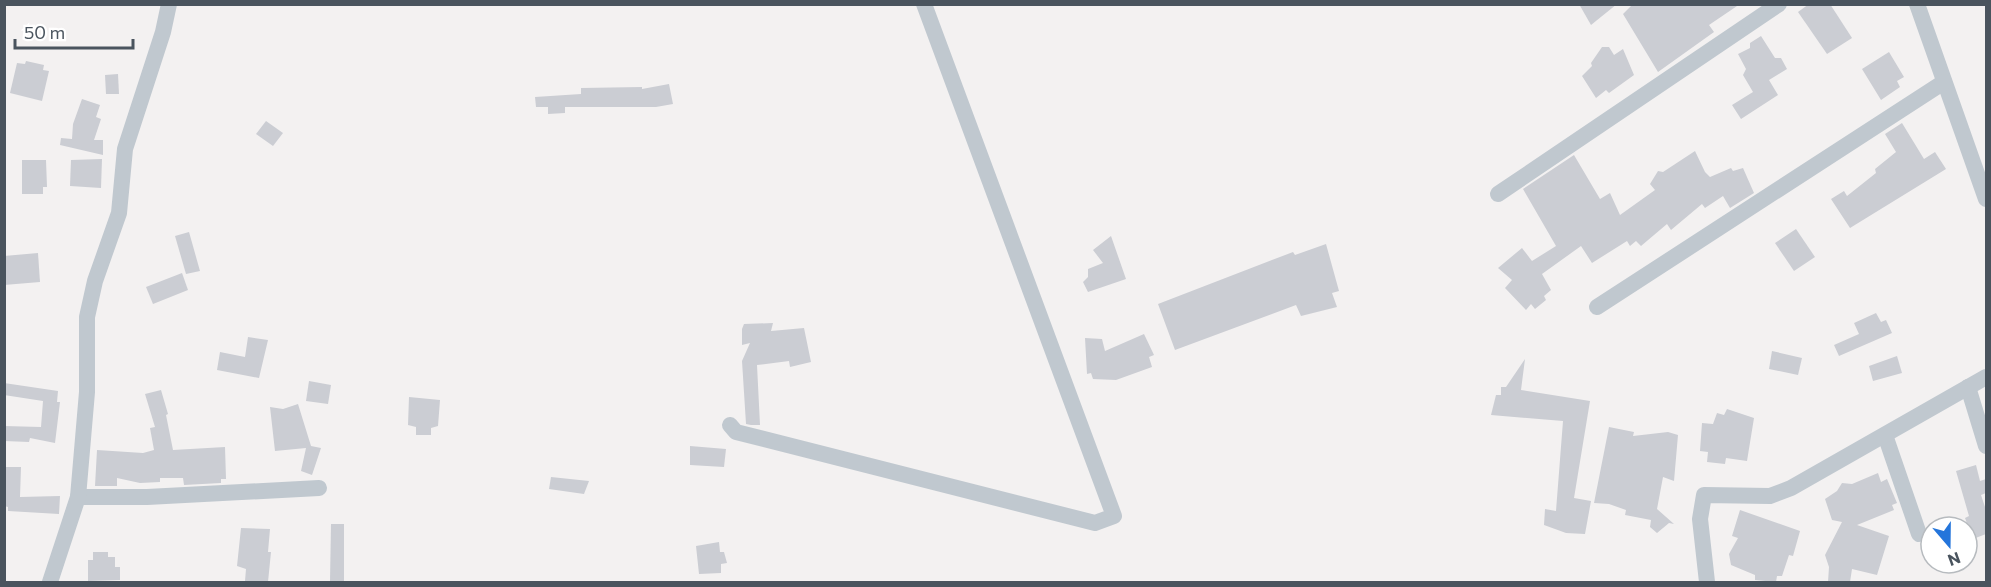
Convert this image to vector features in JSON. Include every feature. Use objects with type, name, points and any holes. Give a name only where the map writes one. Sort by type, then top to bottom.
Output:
[{"type":"street","points":[[50,582],[78,496],[87,392],[87,317],[94,281],[119,213],[125,149],[163,32],[169,4]]},
{"type":"street","points":[[730,425],[736,432],[1095,523],[1107,521],[1114,516],[924,4]]},
{"type":"street","points":[[1498,194],[1779,4]]},
{"type":"street","points":[[1917,4],[1986,199]]},
{"type":"street","points":[[1597,307],[1944,82]]},
{"type":"street","points":[[1707,582],[1700,519],[1704,495],[1770,496],[1791,488],[1986,377]]},
{"type":"street","points":[[1968,387],[1986,446]]},
{"type":"street","points":[[1885,435],[1918,534]]},
{"type":"street","points":[[78,496],[147,498],[319,488]]},
{"type":"building","points":[[1579,4],[1617,4],[1591,25]]},
{"type":"building","points":[[1633,4],[1740,4],[1709,25],[1714,32],[1658,72],[1623,14]]},
{"type":"building","points":[[1809,4],[1830,4],[1852,38],[1827,54],[1798,12]]},
{"type":"building","points":[[1761,36],[1775,58],[1781,58],[1787,69],[1769,80],[1778,95],[1741,119],[1732,105],[1753,92],[1743,75],[1746,69],[1738,54],[1750,48],[1750,43]]},
{"type":"building","points":[[1602,47],[1609,47],[1614,55],[1623,49],[1634,75],[1609,93],[1606,90],[1596,98],[1582,76],[1592,66],[1591,63]]},
{"type":"building","points":[[1889,52],[1904,77],[1897,81],[1900,87],[1881,100],[1862,69]]},
{"type":"building","points":[[26,61],[44,65],[43,70],[49,71],[42,101],[10,93],[17,63],[25,64]]},
{"type":"building","points":[[118,74],[119,94],[106,94],[105,75]]},
{"type":"building","points":[[669,84],[673,104],[656,107],[565,107],[565,113],[548,114],[548,107],[536,107],[535,97],[581,94],[581,88],[642,87],[642,89]]},
{"type":"building","points":[[82,99],[100,105],[96,117],[101,119],[94,140],[103,140],[103,155],[60,145],[61,138],[72,139],[73,124]]},
{"type":"building","points":[[266,121],[283,133],[273,146],[256,134]]},
{"type":"building","points":[[1902,123],[1924,159],[1935,152],[1946,169],[1850,228],[1831,199],[1844,191],[1847,196],[1876,173],[1875,169],[1896,152],[1885,134]]},
{"type":"building","points":[[1695,151],[1705,172],[1710,177],[1731,168],[1733,171],[1743,168],[1754,193],[1730,208],[1723,196],[1705,208],[1702,204],[1671,230],[1667,224],[1641,246],[1636,241],[1630,246],[1627,241],[1592,263],[1581,246],[1542,274],[1551,290],[1544,296],[1546,300],[1535,309],[1531,304],[1526,310],[1505,288],[1512,280],[1498,268],[1522,248],[1532,261],[1556,246],[1523,189],[1574,155],[1600,199],[1610,193],[1620,215],[1655,190],[1650,184],[1658,171],[1663,172]]},
{"type":"building","points":[[102,159],[101,188],[70,186],[71,160]]},
{"type":"building","points":[[22,160],[46,160],[47,187],[43,187],[43,194],[22,194]]},
{"type":"building","points":[[1796,229],[1815,257],[1794,271],[1775,243]]},
{"type":"building","points":[[189,232],[200,271],[186,274],[175,236]]},
{"type":"building","points":[[1111,236],[1126,279],[1088,292],[1083,282],[1088,277],[1088,269],[1103,263],[1093,250]]},
{"type":"building","points":[[1326,244],[1339,291],[1332,293],[1337,307],[1301,316],[1296,305],[1175,350],[1158,304],[1293,252],[1295,255]]},
{"type":"building","points":[[38,253],[40,282],[4,285],[4,256]]},
{"type":"building","points":[[182,273],[188,290],[153,304],[146,287]]},
{"type":"building","points":[[1876,313],[1881,322],[1886,320],[1892,333],[1839,356],[1834,345],[1859,334],[1854,323]]},
{"type":"building","points":[[773,323],[771,331],[804,328],[811,362],[790,367],[789,361],[757,365],[760,425],[746,424],[742,361],[750,343],[742,345],[742,329],[744,324]]},
{"type":"building","points":[[1144,334],[1154,355],[1149,357],[1152,367],[1116,380],[1093,379],[1091,373],[1087,374],[1085,338],[1102,339],[1105,351]]},
{"type":"building","points":[[248,337],[268,340],[259,378],[217,370],[220,352],[245,357]]},
{"type":"building","points":[[1772,351],[1802,358],[1798,375],[1769,369]]},
{"type":"building","points":[[1897,356],[1902,373],[1873,381],[1869,366]]},
{"type":"building","points":[[1525,359],[1521,390],[1590,401],[1574,498],[1591,501],[1585,534],[1566,533],[1544,525],[1545,509],[1556,511],[1563,421],[1491,415],[1496,395],[1501,395],[1501,387],[1506,387]]},
{"type":"building","points":[[309,381],[331,385],[328,404],[306,401]]},
{"type":"building","points":[[4,383],[58,391],[57,402],[60,402],[55,443],[30,438],[29,442],[4,441],[4,426],[41,427],[43,401],[4,395]]},
{"type":"building","points":[[161,390],[168,414],[166,415],[173,450],[225,447],[226,479],[221,479],[221,483],[184,485],[183,478],[160,478],[160,482],[140,483],[117,478],[117,486],[95,486],[97,450],[143,453],[154,450],[150,428],[155,427],[145,394]]},
{"type":"building","points":[[409,397],[440,400],[438,426],[431,428],[431,435],[416,435],[416,427],[408,425]]},
{"type":"building","points":[[298,404],[311,446],[321,448],[312,475],[301,471],[306,448],[275,451],[270,407],[283,409]]},
{"type":"building","points":[[1727,409],[1754,418],[1747,461],[1726,458],[1725,464],[1707,462],[1708,452],[1700,451],[1702,423],[1713,424],[1717,413],[1724,415]]},
{"type":"building","points":[[1609,427],[1634,432],[1633,436],[1668,432],[1678,435],[1674,481],[1663,477],[1657,509],[1674,524],[1669,523],[1657,533],[1650,527],[1651,520],[1625,515],[1626,510],[1609,504],[1594,503]]},
{"type":"building","points":[[690,446],[726,449],[724,467],[690,465]]},
{"type":"building","points":[[1976,465],[1980,481],[1986,479],[1986,493],[1981,495],[1986,510],[1986,534],[1979,537],[1979,515],[1969,515],[1956,471]]},
{"type":"building","points":[[4,467],[21,467],[20,497],[60,496],[59,514],[8,511],[8,507],[4,506]]},
{"type":"building","points":[[1878,473],[1881,482],[1887,479],[1897,503],[1892,505],[1894,510],[1857,525],[1889,536],[1877,575],[1852,569],[1850,582],[1828,582],[1829,567],[1825,555],[1842,522],[1832,520],[1825,499],[1837,491],[1842,483],[1852,484]]},
{"type":"building","points":[[551,477],[589,481],[584,494],[549,489]]},
{"type":"building","points":[[1740,510],[1800,531],[1793,556],[1789,555],[1782,576],[1777,576],[1776,582],[1755,580],[1755,575],[1731,565],[1729,554],[1738,538],[1732,536]]},
{"type":"building","points":[[331,524],[344,524],[344,581],[330,581]]},
{"type":"building","points":[[241,528],[270,529],[268,552],[271,552],[268,582],[245,581],[246,569],[237,566]]},
{"type":"building","points":[[719,542],[720,552],[724,552],[727,563],[721,564],[721,573],[699,574],[696,546]]},
{"type":"building","points":[[93,552],[108,552],[108,557],[115,557],[115,567],[120,567],[120,580],[88,581],[88,560],[93,560]]}]
